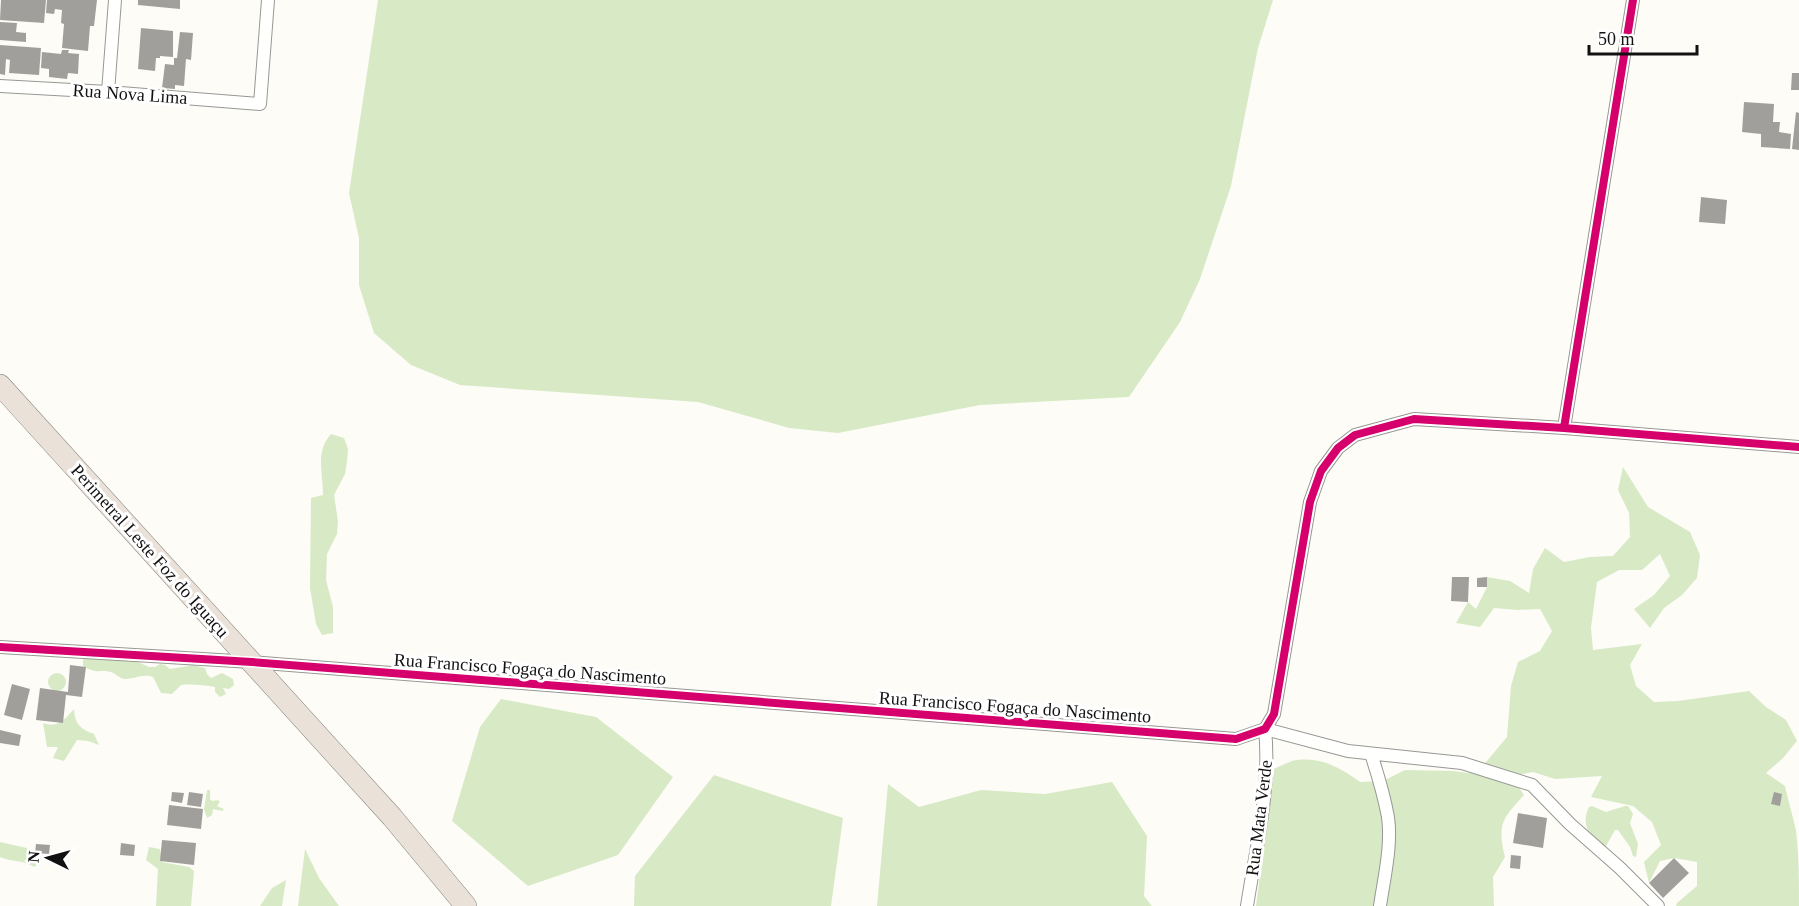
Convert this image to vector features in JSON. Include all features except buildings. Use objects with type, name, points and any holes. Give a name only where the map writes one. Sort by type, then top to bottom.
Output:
[{"type":"highway","name":"Perimetral Leste Foz do Iguaçu","points":[[0,385],[392,817],[466,906]]},
{"type":"street","points":[[108,92],[115,0]]},
{"type":"street","name":"Rua Nova Lima","points":[[0,86],[260,104],[268,0]]},
{"type":"street","points":[[1564,428],[1634,0]]},
{"type":"street","points":[[1658,906],[1620,868],[1570,824],[1532,784],[1462,763],[1371,754],[1312,742],[1265,729],[1274,714],[1279,689],[1301,544],[1310,502],[1321,471],[1338,448],[1355,435],[1414,419],[1564,428],[1799,447]]},
{"type":"street","name":"Rua Francisco Fogaça do Nascimento","points":[[0,647],[252,663],[1236,739],[1265,729]]},
{"type":"street","name":"Rua Mata Verde","points":[[1247,906],[1266,780],[1268,757],[1265,729]]},
{"type":"street","points":[[1371,754],[1388,819],[1388,850],[1380,906]]},
{"type":"green space","points":[[378,0],[1273,0],[1258,48],[1231,186],[1200,279],[1180,322],[1129,397],[980,405],[838,433],[789,428],[698,402],[460,385],[411,365],[374,333],[359,285],[359,238],[349,193]]},
{"type":"green space","points":[[331,434],[344,438],[348,449],[345,474],[334,495],[338,521],[337,534],[327,554],[326,580],[333,607],[333,633],[322,635],[316,624],[310,588],[311,498],[323,495],[321,455]]},
{"type":"green space","points":[[1623,467],[1648,507],[1690,532],[1700,555],[1697,578],[1682,595],[1664,608],[1650,628],[1634,609],[1654,595],[1670,576],[1660,554],[1642,570],[1619,570],[1597,582],[1591,628],[1593,650],[1642,644],[1630,665],[1636,686],[1654,702],[1749,691],[1766,707],[1786,720],[1797,741],[1766,773],[1785,786],[1796,831],[1799,906],[1676,906],[1697,886],[1697,862],[1674,858],[1660,861],[1649,883],[1644,862],[1661,845],[1652,822],[1633,806],[1591,797],[1602,776],[1555,779],[1533,772],[1511,776],[1524,795],[1503,823],[1502,837],[1505,857],[1493,877],[1494,906],[1256,906],[1274,769],[1288,762],[1315,760],[1338,768],[1360,782],[1383,781],[1405,770],[1476,774],[1507,737],[1511,686],[1518,662],[1540,651],[1552,631],[1540,609],[1494,608],[1480,627],[1456,623],[1468,602],[1476,609],[1487,587],[1487,577],[1510,581],[1529,593],[1533,569],[1545,548],[1564,562],[1590,557],[1613,556],[1630,537],[1629,513],[1618,490]]},
{"type":"green space","points":[[85,656],[103,656],[115,660],[138,662],[149,667],[160,664],[170,669],[194,665],[205,668],[211,678],[222,673],[233,679],[234,685],[229,689],[223,688],[226,694],[220,697],[215,692],[215,687],[198,685],[181,685],[172,694],[161,693],[153,677],[124,679],[111,672],[92,670],[83,666]]},
{"type":"green space","points":[[53,673],[61,673],[66,678],[64,689],[53,691],[48,686],[48,678]]},
{"type":"green space","points":[[501,699],[596,717],[673,777],[618,855],[528,886],[452,821],[480,727]]},
{"type":"green space","points":[[74,709],[79,725],[94,734],[99,745],[77,740],[64,761],[53,758],[58,747],[47,747],[43,723],[57,724]]},
{"type":"green space","points":[[714,775],[843,818],[831,906],[634,906],[635,876]]},
{"type":"green space","points":[[1112,782],[1147,836],[1144,896],[1152,906],[877,906],[888,784],[919,807],[981,790],[1045,794]]},
{"type":"green space","points":[[207,790],[210,790],[210,799],[218,800],[220,802],[217,806],[224,809],[222,811],[213,809],[212,815],[207,818],[204,809]]},
{"type":"green space","points":[[1592,806],[1606,812],[1628,806],[1633,814],[1630,823],[1638,844],[1636,857],[1633,856],[1630,847],[1618,830],[1615,830],[1605,848],[1595,840],[1586,825],[1586,814]]},
{"type":"green space","points":[[0,842],[31,849],[39,863],[34,867],[0,857]]},
{"type":"green space","points":[[149,847],[160,849],[162,862],[189,867],[194,871],[191,906],[156,906],[158,869],[146,860]]},
{"type":"green space","points":[[305,849],[319,878],[339,906],[298,906]]},
{"type":"green space","points":[[286,880],[282,906],[260,906],[272,888]]},
{"type":"cycle path","points":[[1564,428],[1633,0]]},
{"type":"cycle path","points":[[0,647],[252,662],[1236,739],[1265,729],[1274,714],[1310,502],[1321,471],[1338,448],[1355,435],[1414,419],[1564,428],[1799,447]]}]
